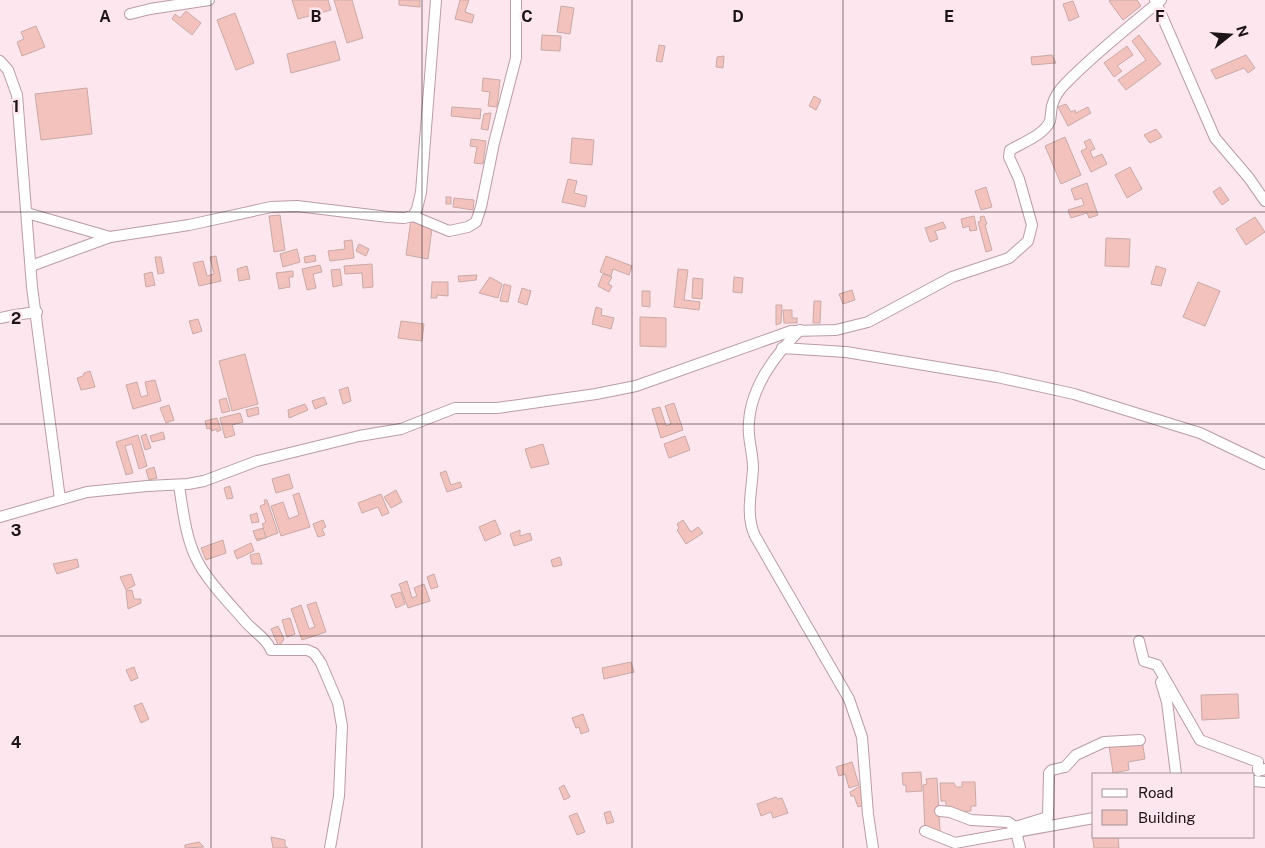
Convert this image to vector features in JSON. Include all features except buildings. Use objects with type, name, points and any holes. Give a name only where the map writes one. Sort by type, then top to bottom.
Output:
[{"type":"street","points":[[130,14],[209,0]]},
{"type":"street","points":[[413,216],[417,209],[421,192],[436,0]]},
{"type":"street","points":[[30,266],[110,237],[189,225],[271,207],[297,206],[388,217],[404,218],[413,216],[449,231],[468,227],[476,222],[481,207],[494,143],[516,58],[516,0]]},
{"type":"street","points":[[0,517],[86,492],[121,488],[179,486],[204,481],[257,461],[359,436],[401,429],[455,408],[497,408],[596,394],[636,386],[791,331],[836,330],[868,322],[952,277],[1009,258],[1028,241],[1032,225],[1019,179],[1009,157],[1010,150],[1044,128],[1050,121],[1052,103],[1060,90],[1100,51],[1158,1],[1215,138],[1249,178],[1265,202]]},
{"type":"street","points":[[0,61],[8,70],[17,95],[30,266],[60,499]]},
{"type":"street","points":[[27,213],[110,237]]},
{"type":"street","points":[[0,318],[37,312]]},
{"type":"street","points":[[800,330],[782,348],[752,400],[748,423],[753,467],[749,520],[755,536],[849,699],[857,720],[862,737],[872,848]]},
{"type":"street","points":[[782,348],[846,352],[997,377],[1074,394],[1200,433],[1265,464]]},
{"type":"street","points":[[179,486],[191,544],[203,570],[251,630],[268,641],[271,650],[307,650],[314,653],[321,663],[338,703],[342,726],[339,796],[330,848]]},
{"type":"street","points":[[1139,641],[1144,661],[1157,665],[1200,740],[1258,762],[1258,771],[1265,769]]},
{"type":"street","points":[[1161,682],[1167,702],[1176,773]]},
{"type":"street","points":[[1016,829],[1048,817],[1049,773],[1052,770],[1065,767],[1076,755],[1104,742],[1140,740]]},
{"type":"street","points":[[940,810],[971,820],[1008,822],[1016,829],[1020,848]]},
{"type":"street","points":[[925,831],[955,843],[1016,829],[1092,818]]}]
